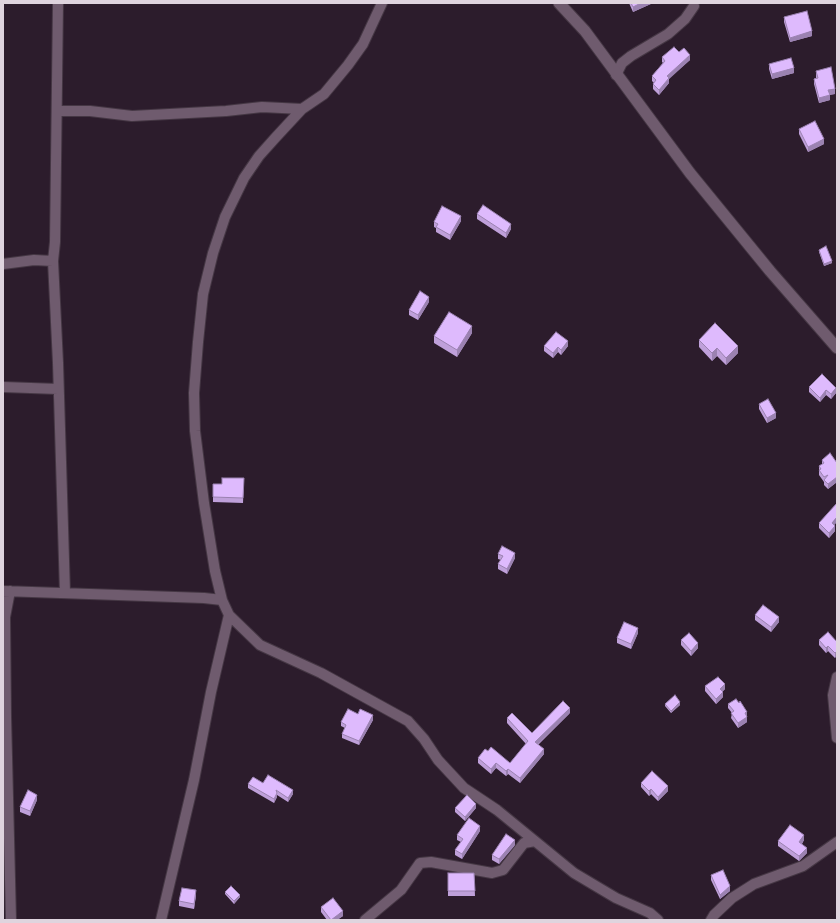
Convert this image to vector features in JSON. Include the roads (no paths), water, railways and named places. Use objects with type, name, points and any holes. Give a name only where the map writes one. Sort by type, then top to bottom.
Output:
[{"type":"street","points":[[58,3],[56,242],[53,261],[56,300],[65,593]]},
{"type":"street","points":[[382,3],[363,44],[348,65],[324,94],[302,109],[259,156],[244,178],[225,217],[213,253],[203,294],[194,393],[195,431],[204,502],[215,571],[222,600],[229,615],[260,645],[326,676],[408,721],[424,738],[438,760],[464,788],[497,810],[574,873],[616,898],[650,913],[658,920]]},
{"type":"street","points":[[559,3],[585,31],[616,75],[690,172],[770,271],[837,348]]},
{"type":"street","points":[[616,75],[622,64],[631,56],[668,34],[685,19],[694,6]]},
{"type":"street","points":[[58,111],[90,111],[132,116],[226,111],[262,107],[302,109]]},
{"type":"street","points":[[3,264],[34,260],[53,261]]},
{"type":"street","points":[[3,387],[58,389]]},
{"type":"street","points":[[11,920],[5,747],[5,617],[7,591],[204,598],[222,600]]},
{"type":"street","points":[[161,920],[194,780],[210,692],[229,615]]},
{"type":"street","points":[[837,677],[833,695],[837,738]]},
{"type":"street","points":[[365,920],[401,890],[420,864],[431,862],[492,872],[503,870],[524,843],[535,841]]},
{"type":"street","points":[[711,920],[714,915],[732,898],[754,884],[803,866],[837,842]]}]
